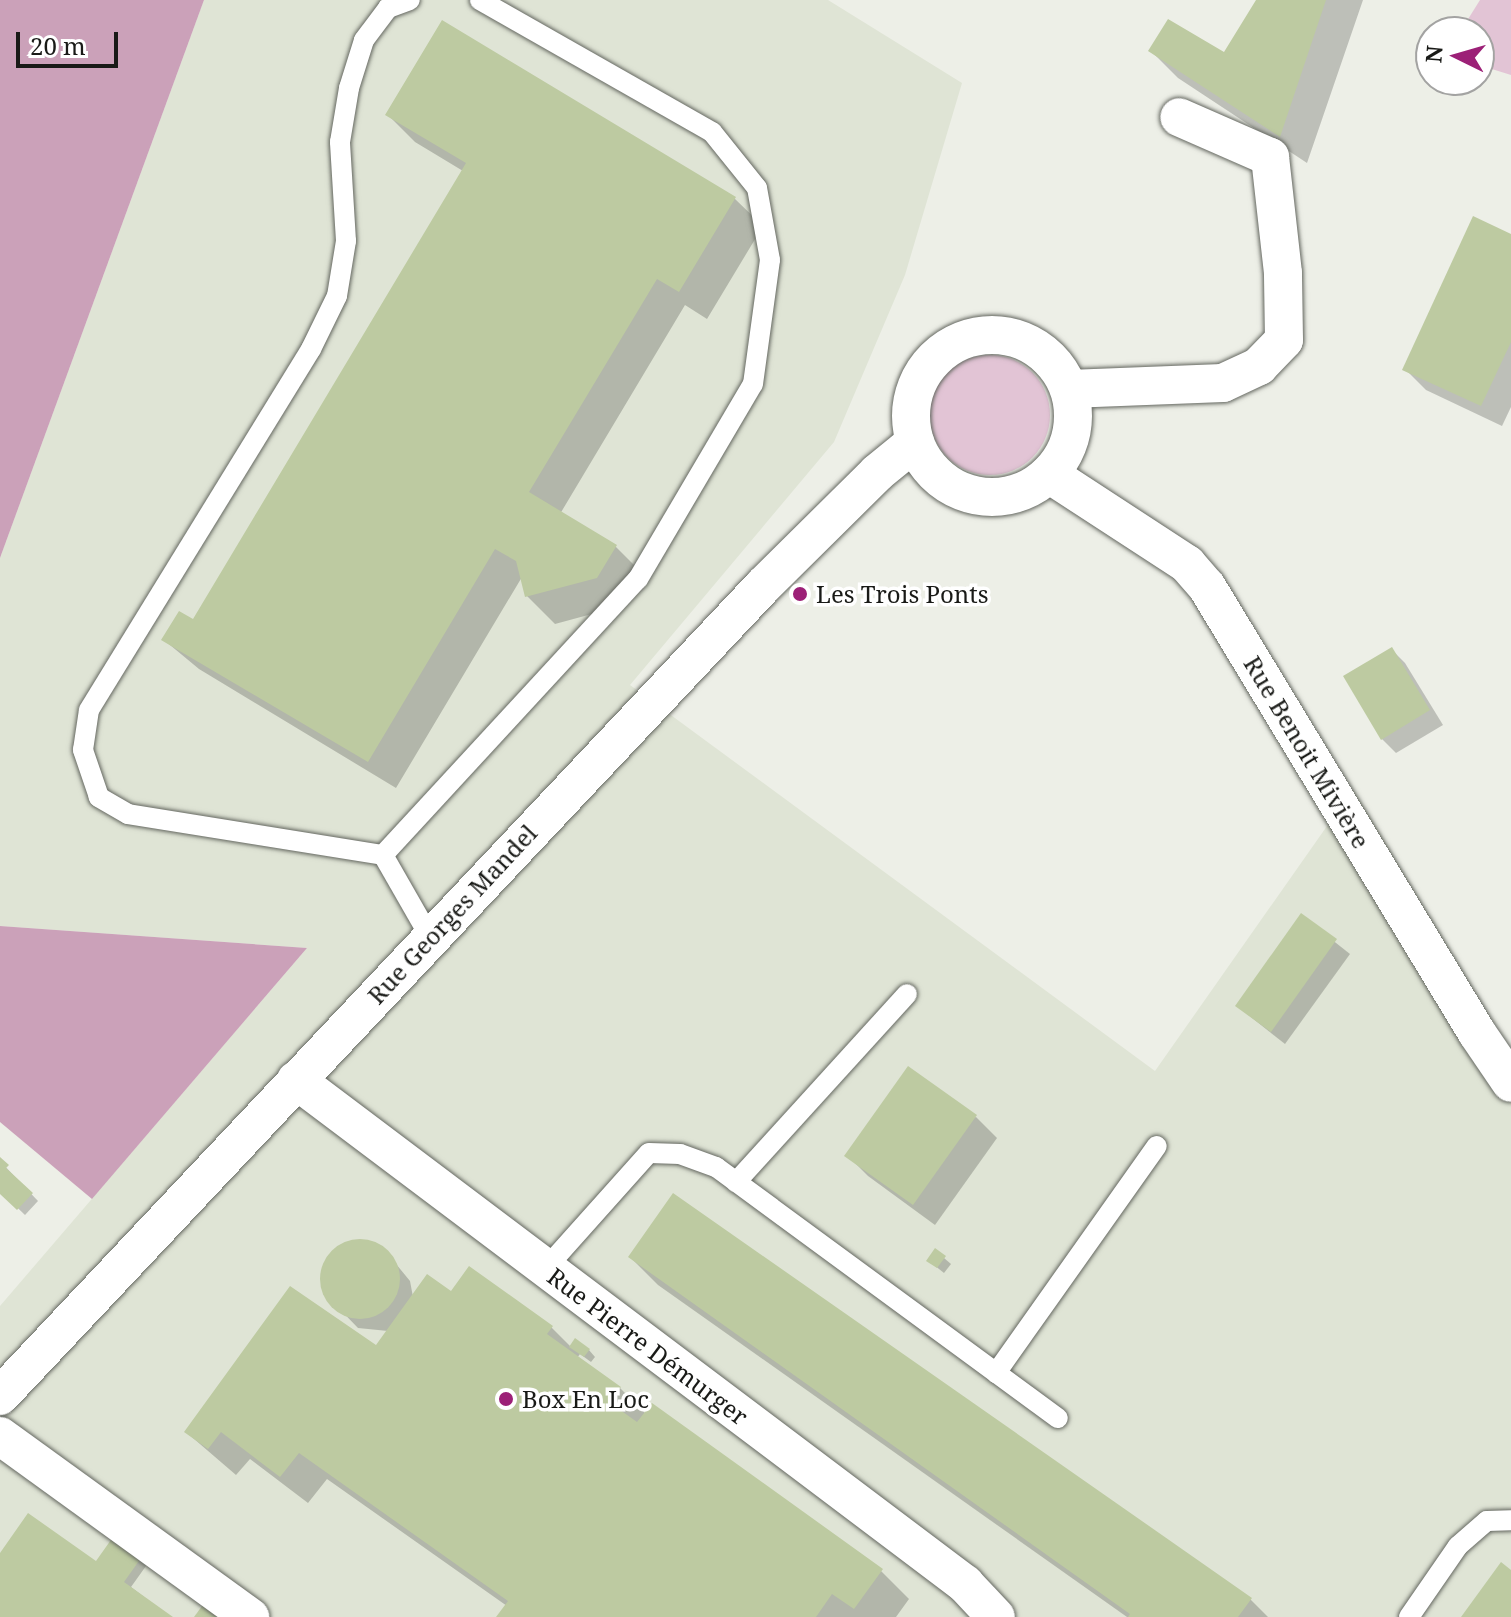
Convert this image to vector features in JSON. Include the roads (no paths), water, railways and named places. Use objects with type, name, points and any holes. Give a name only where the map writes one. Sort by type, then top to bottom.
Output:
[{"type":"street","points":[[1069,389],[1223,383],[1259,366],[1284,340],[1283,273],[1270,157],[1179,117]]},
{"type":"street","points":[[979,335],[1007,336],[1033,346],[1055,364],[1069,389],[1073,411],[1071,434],[1063,455],[1049,474],[1030,487],[1008,496],[985,497],[962,492],[934,472],[915,442],[910,414],[916,386],[930,362],[953,344],[979,335]]},
{"type":"street","name":"Rue Georges Mandel","points":[[0,1396],[763,586],[877,473],[915,442]]},
{"type":"street","name":"Rue Benoit Mivière","points":[[1049,474],[1187,564],[1207,587],[1477,1033],[1511,1083]]},
{"type":"street","name":"Rue Pierre Démurger","points":[[296,1080],[965,1584],[996,1617]]},
{"type":"street","points":[[0,1436],[250,1617]]},
{"type":"lane","points":[[383,855],[128,814],[99,797],[83,750],[89,710],[311,349],[337,296],[346,241],[340,142],[349,88],[364,40],[388,8],[410,0]]},
{"type":"lane","points":[[383,855],[638,579],[753,384],[770,260],[757,188],[712,132],[480,0]]},
{"type":"lane","points":[[383,855],[430,937]]},
{"type":"lane","points":[[736,1182],[907,994]]},
{"type":"lane","points":[[996,1373],[1157,1146]]},
{"type":"lane","points":[[546,1268],[649,1153],[680,1154],[716,1167],[1058,1418]]},
{"type":"lane","points":[[1409,1617],[1458,1546],[1487,1521],[1511,1520]]},
{"type":"place","name":"Les Trois Ponts","points":[[800,594]]},
{"type":"place","name":"Box En Loc","points":[[506,1399]]}]
